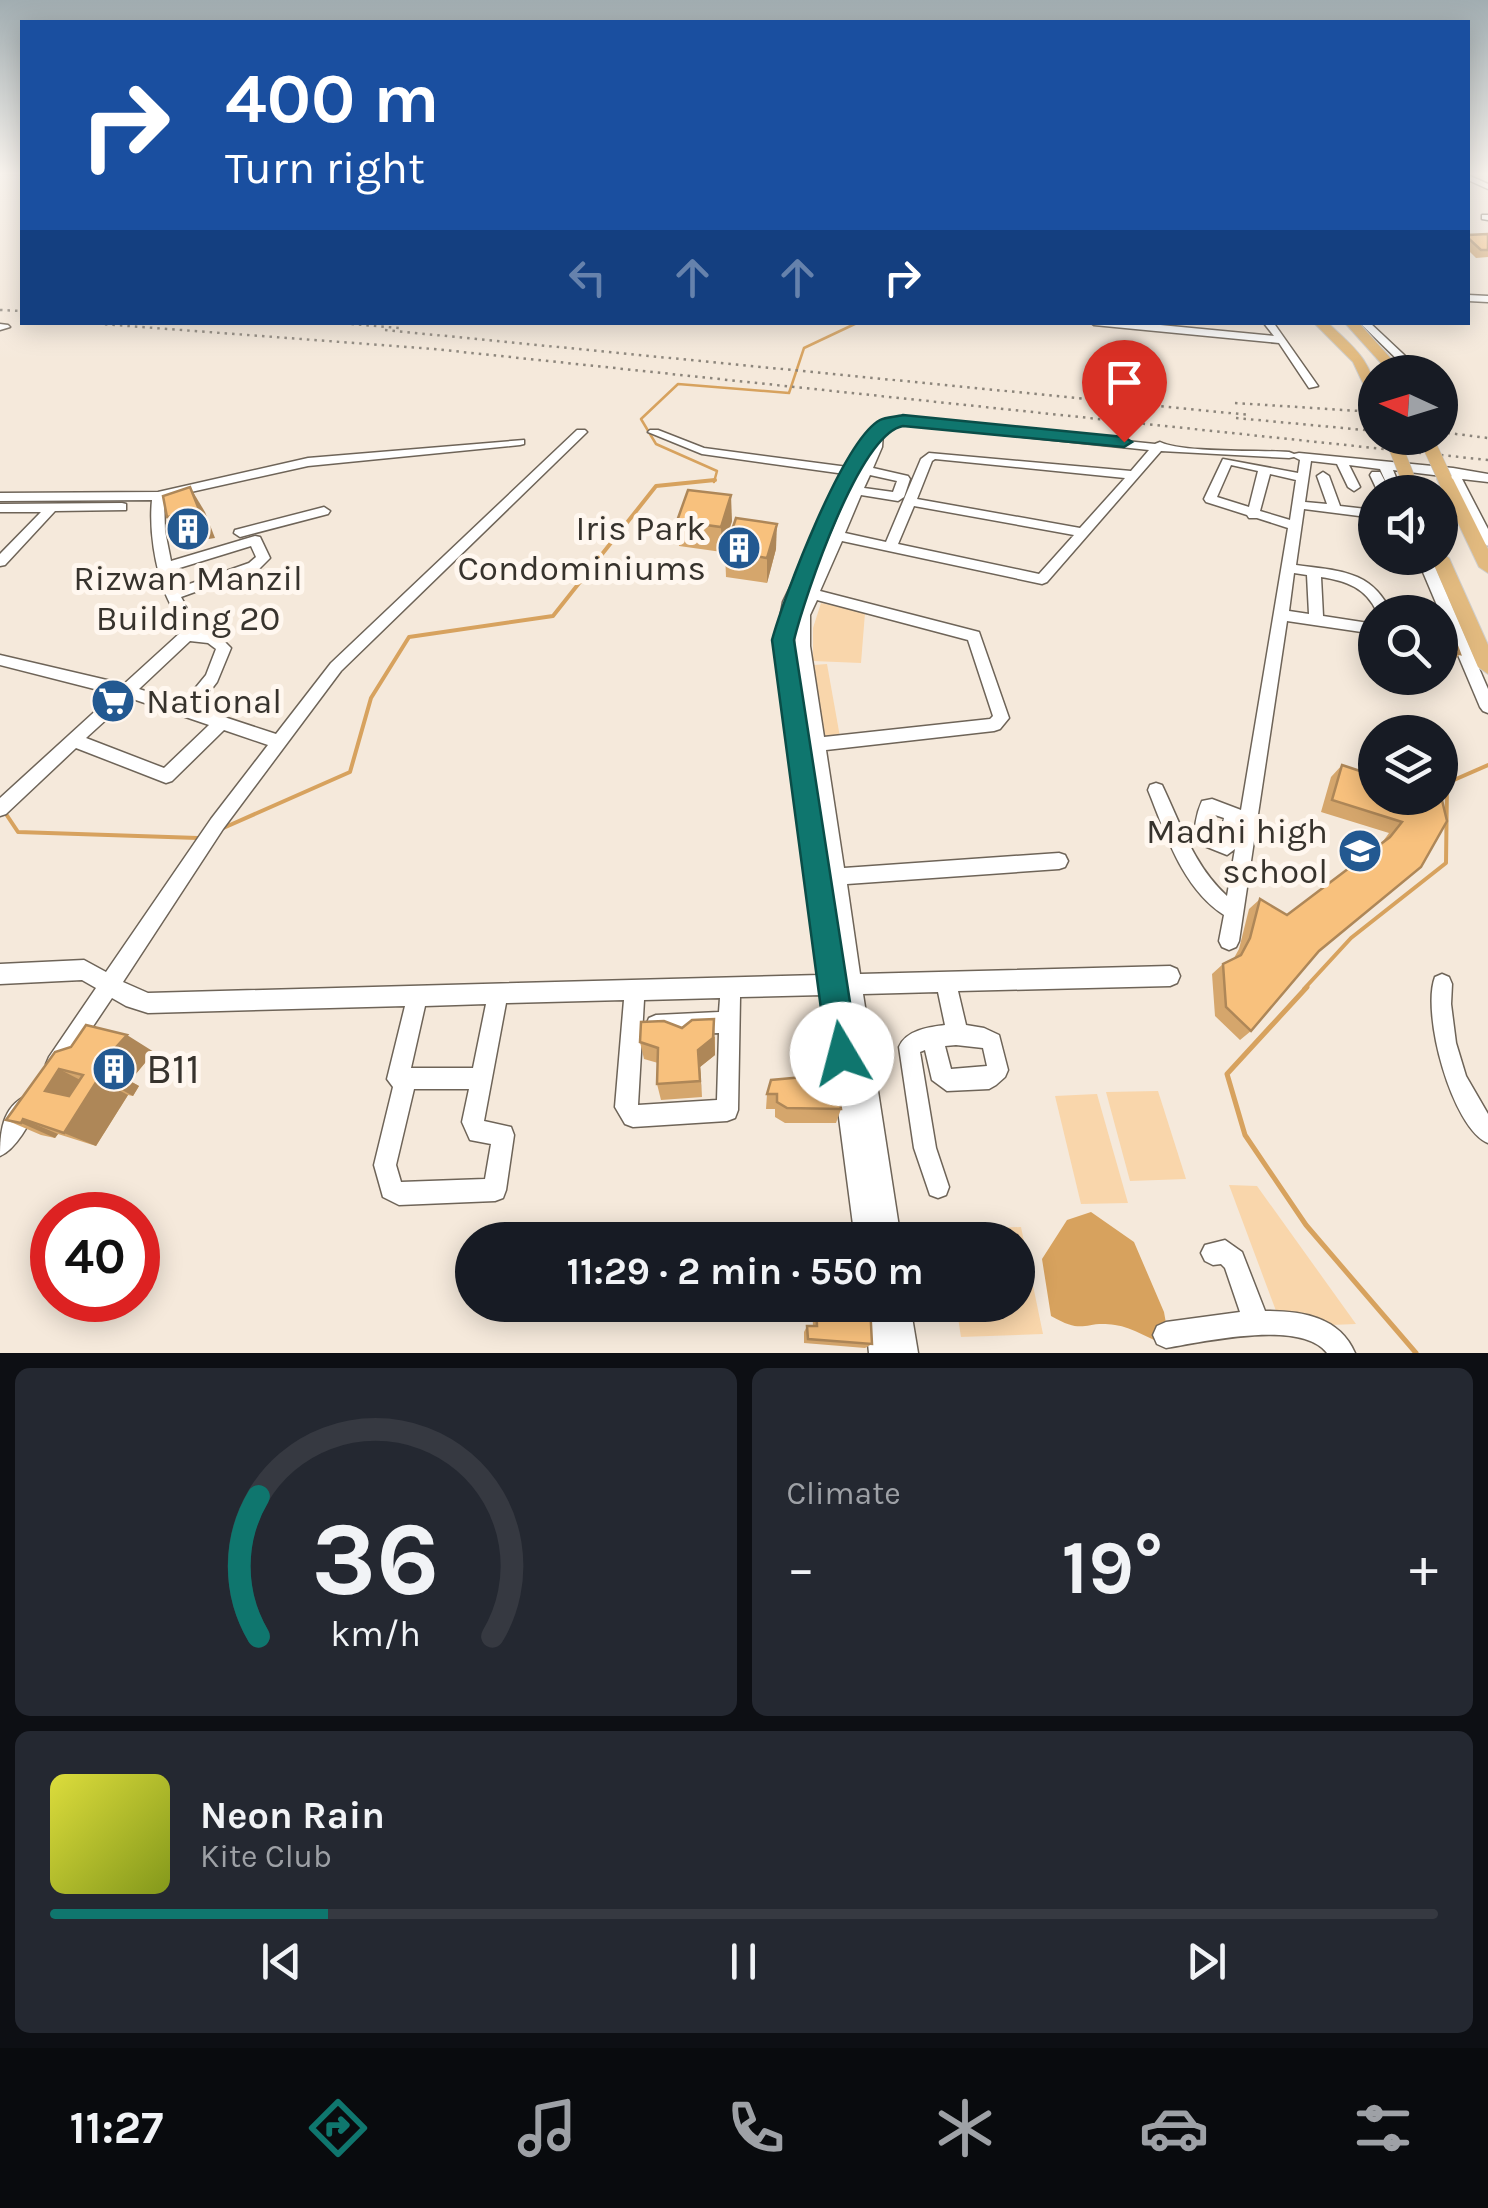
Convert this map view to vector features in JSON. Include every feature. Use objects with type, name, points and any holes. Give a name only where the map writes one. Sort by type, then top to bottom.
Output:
[{"type":"main road","points":[[1319,325],[1358,358]]},
{"type":"main road","points":[[1353,325],[1380,355]]},
{"type":"main road","points":[[1439,455],[1453,474],[1488,568]]},
{"type":"main road","points":[[1448,575],[1488,666]]},
{"type":"street","points":[[1125,325],[1282,340]]},
{"type":"street","points":[[1269,325],[1313,386]]},
{"type":"street","points":[[1366,325],[1398,355]]},
{"type":"street","points":[[865,1222],[832,986],[832,907],[800,696],[804,592],[876,446],[877,432],[886,424],[903,420],[1297,456],[1345,474],[1484,476]]},
{"type":"street","points":[[0,1145],[216,824],[336,668],[580,432]]},
{"type":"street","points":[[654,432],[702,451],[860,476]]},
{"type":"street","points":[[0,508],[157,501],[308,462],[520,442]]},
{"type":"street","points":[[836,536],[1042,579],[1160,446]]},
{"type":"street","points":[[890,547],[933,454],[1134,475]]},
{"type":"street","points":[[1229,941],[1241,817],[1282,615],[1304,478],[1297,456]]},
{"type":"street","points":[[1296,526],[1210,499],[1228,461],[1304,478]]},
{"type":"street","points":[[1254,514],[1265,468]]},
{"type":"street","points":[[1345,474],[1378,475]]},
{"type":"street","points":[[1453,474],[1488,542]]},
{"type":"street","points":[[804,592],[836,536],[860,476]]},
{"type":"street","points":[[1323,476],[1335,509]]},
{"type":"street","points":[[0,497],[49,504]]},
{"type":"street","points":[[0,809],[131,692],[187,635],[188,623],[173,595],[157,501]]},
{"type":"street","points":[[909,501],[1085,533]]},
{"type":"street","points":[[0,548],[49,504]]},
{"type":"street","points":[[0,562],[49,504]]},
{"type":"street","points":[[1299,504],[1358,512]]},
{"type":"street","points":[[166,562],[324,512]]},
{"type":"street","points":[[166,562],[255,540],[263,558],[254,566],[173,595]]},
{"type":"street","points":[[1289,568],[1368,583],[1378,595]]},
{"type":"street","points":[[1314,572],[1316,620]]},
{"type":"street","points":[[1431,575],[1488,708]]},
{"type":"street","points":[[804,592],[974,636],[1001,718],[994,726],[808,745]]},
{"type":"street","points":[[1282,615],[1358,627]]},
{"type":"street","points":[[186,710],[212,678],[224,648],[212,638],[187,635]]},
{"type":"street","points":[[0,660],[131,692],[279,742]]},
{"type":"street","points":[[76,742],[166,776],[221,723]]},
{"type":"street","points":[[1156,790],[1210,896],[1234,912]]},
{"type":"street","points":[[828,878],[1059,861]]},
{"type":"street","points":[[832,907],[854,984],[887,1222]]},
{"type":"street","points":[[0,974],[84,970],[132,1000],[148,1003],[1170,976]]},
{"type":"street","points":[[946,982],[958,1036]]},
{"type":"street","points":[[1442,984],[1439,1011],[1457,1084],[1488,1132]]},
{"type":"street","points":[[635,990],[626,1112],[633,1116],[723,1113],[728,1106],[730,988]]},
{"type":"street","points":[[405,1081],[386,1165],[391,1188],[399,1194],[486,1194],[497,1185],[504,1140],[500,1133],[473,1128],[498,994]]},
{"type":"street","points":[[417,996],[396,1075],[405,1081],[482,1078]]},
{"type":"street","points":[[632,1026],[730,1022]]},
{"type":"street","points":[[933,1039],[943,1078],[951,1081],[995,1076],[999,1059],[992,1042],[977,1034],[933,1039],[912,1042],[908,1055],[924,1148],[938,1187]]},
{"type":"street","points":[[1214,1253],[1230,1254],[1233,1284],[1257,1324]]},
{"type":"street","points":[[878,1322],[882,1353]]},
{"type":"street","points":[[900,1322],[905,1353]]},
{"type":"street","points":[[1166,1334],[1279,1322],[1318,1328],[1338,1344],[1342,1353]]},
{"type":"shaded area","points":[[821,603],[865,613],[861,663],[813,661],[813,628]]},
{"type":"shaded area","points":[[827,664],[840,737],[811,739],[800,666]]},
{"type":"shaded area","points":[[1158,1091],[1186,1179],[1130,1181],[1106,1092]]},
{"type":"shaded area","points":[[1097,1094],[1128,1203],[1081,1204],[1055,1096]]},
{"type":"shaded area","points":[[1229,1185],[1257,1186],[1356,1324],[1282,1327]]},
{"type":"shaded area","points":[[1091,1212],[1134,1242],[1164,1312],[1170,1346],[1122,1326],[1078,1326],[1051,1316],[1042,1259],[1067,1220]]},
{"type":"shaded area","points":[[1035,1295],[1043,1334],[961,1337],[959,1322],[1035,1322]]},
{"type":"building","points":[[1470,235],[1488,235],[1488,250],[1481,250]]},
{"type":"building","points":[[190,487],[200,512],[167,517],[163,496]]},
{"type":"building","points":[[688,490],[731,495],[721,527],[677,521]]},
{"type":"building","points":[[736,518],[777,524],[767,558],[725,551]]},
{"type":"building","name":"Madni high school","points":[[1342,765],[1358,770],[1358,808],[1332,800]]},
{"type":"building","name":"Madni high school","points":[[1380,815],[1446,815],[1447,821],[1421,867],[1319,951],[1251,1031],[1226,1007],[1223,964],[1241,955],[1250,938],[1260,899],[1287,915],[1390,837],[1402,822]]},
{"type":"building","points":[[714,1019],[713,1038],[698,1050],[700,1081],[657,1084],[658,1048],[640,1042],[641,1022],[664,1021],[682,1028],[692,1020]]},
{"type":"building","points":[[86,1025],[127,1035],[98,1067],[110,1070],[104,1080],[98,1079],[64,1133],[23,1119],[21,1123],[6,1120],[55,1052],[71,1047]],"holes":[[[59,1069],[83,1075],[69,1096],[45,1091]]]},
{"type":"building","points":[[836,1074],[841,1109],[787,1108],[777,1102],[777,1094],[767,1094],[771,1080]]},
{"type":"building","points":[[817,1322],[871,1322],[872,1344],[808,1339],[807,1326],[817,1326]]},
{"type":"waterway","points":[[715,480],[717,471],[656,444],[641,419],[678,384],[789,393],[804,348],[853,325]]},
{"type":"waterway","points":[[221,829],[350,772],[371,698],[409,637],[553,616],[656,486],[715,480]]},
{"type":"waterway","points":[[1304,989],[1351,938],[1446,863],[1447,783],[1488,765]]},
{"type":"waterway","points":[[0,805],[18,832],[198,838]]},
{"type":"waterway","points":[[1307,987],[1227,1074],[1245,1135],[1306,1225],[1416,1353]]},
{"type":"railway","points":[[0,310],[20,311]]},
{"type":"railway","points":[[115,325],[434,349],[1488,460]]},
{"type":"railway","points":[[364,325],[399,328]]},
{"type":"railway","points":[[385,330],[1250,415]]},
{"type":"railway","points":[[1235,403],[1358,411]]},
{"type":"railway","points":[[1236,418],[1358,429]]},
{"type":"railway","points":[[1458,434],[1488,438]]},
{"type":"place","name":"Rizwan Manzil Building 20","points":[[188,529]]},
{"type":"place","name":"Iris Park Condominiums","points":[[739,548]]},
{"type":"place","name":"National","points":[[113,701]]},
{"type":"place","name":"Madni high school","points":[[1360,851]]},
{"type":"place","name":"B11","points":[[114,1069]]},
{"type":"route","points":[[842,1054],[783,640],[790,602],[865,444],[886,424],[903,420],[1124,442]]}]
